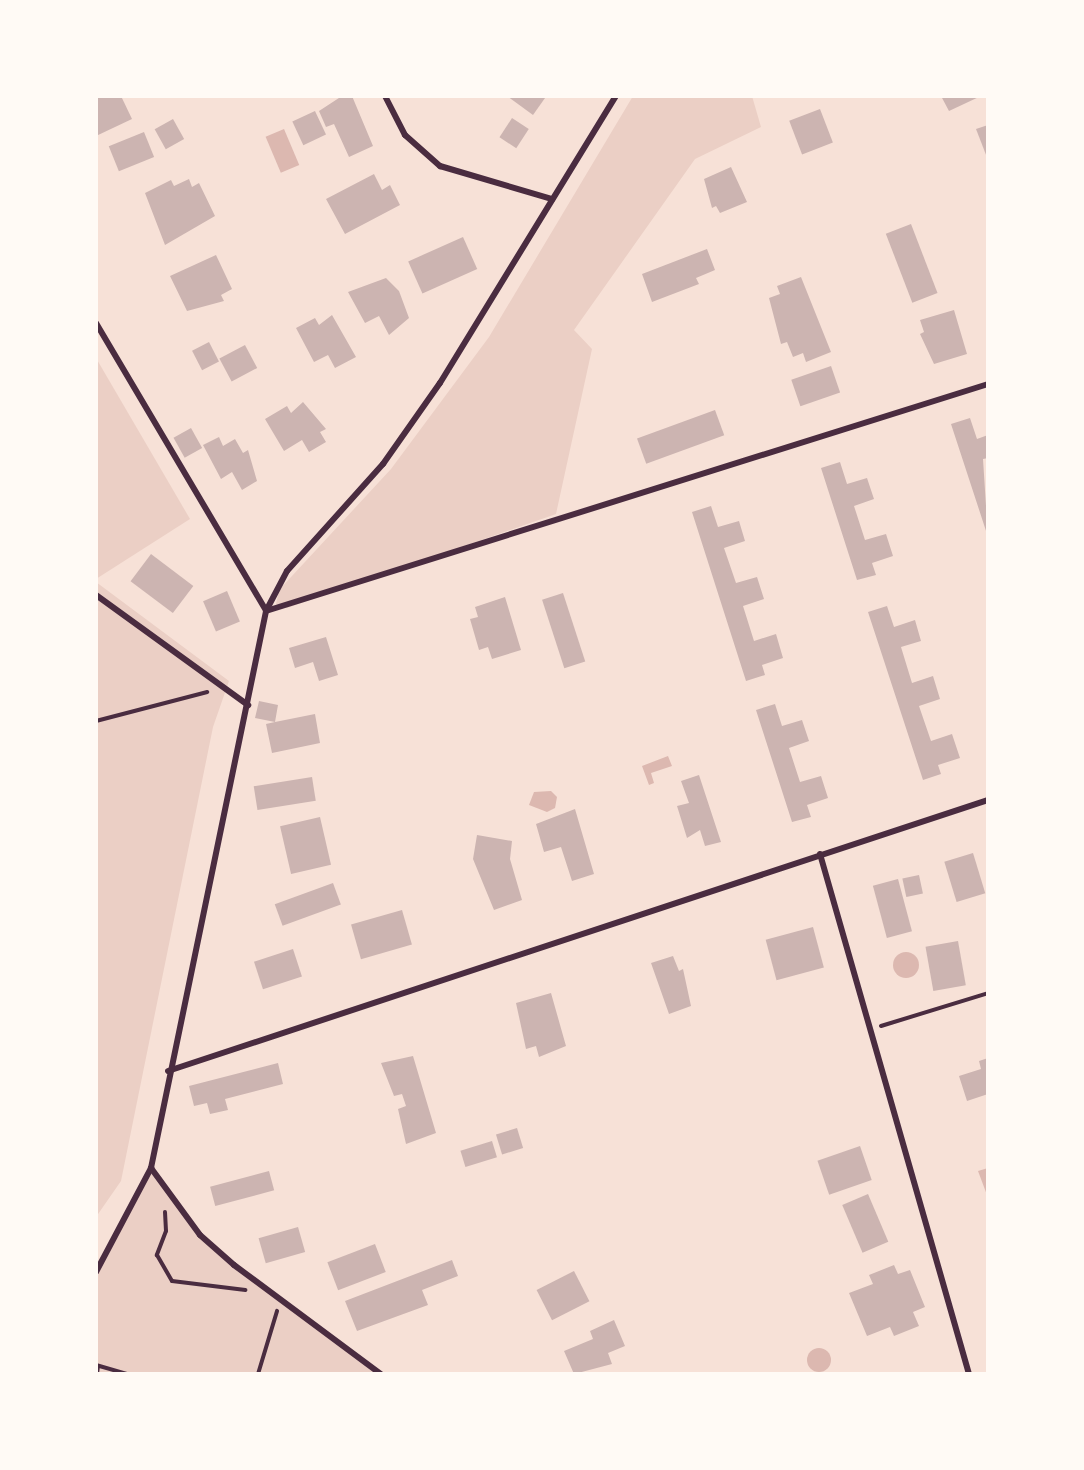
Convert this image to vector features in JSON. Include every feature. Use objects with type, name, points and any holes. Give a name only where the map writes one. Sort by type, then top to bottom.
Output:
[{"type":"street","points":[[385,96],[405,135],[440,166],[552,199]]},
{"type":"street","points":[[96,1272],[151,1168],[168,1071],[248,705],[266,611],[287,571],[383,464],[440,383],[616,96]]},
{"type":"street","points":[[96,323],[266,611]]},
{"type":"street","points":[[266,611],[988,384]]},
{"type":"street","points":[[96,595],[248,705]]},
{"type":"street","points":[[168,1071],[988,800]]},
{"type":"street","points":[[820,854],[969,1374]]},
{"type":"street","points":[[151,1168],[161,1187],[200,1235],[381,1374]]},
{"type":"path","points":[[96,721],[225,687]]},
{"type":"path","points":[[872,1029],[988,993]]},
{"type":"path","points":[[161,1187],[166,1231],[157,1255],[172,1281],[249,1291]]},
{"type":"path","points":[[258,1374],[280,1298]]},
{"type":"path","points":[[97,1374],[97,1365],[127,1374]]},
{"type":"shaded area","points":[[633,96],[752,96],[761,127],[695,159],[574,330],[592,349],[556,514],[287,608],[276,604],[279,590],[391,469],[489,337]]},
{"type":"shaded area","points":[[284,129],[299,165],[281,173],[266,137]]},
{"type":"shaded area","points":[[96,358],[190,519],[96,579]]},
{"type":"shaded area","points":[[96,582],[229,681],[213,727],[121,1181],[96,1217]]},
{"type":"shaded area","points":[[668,756],[672,766],[651,773],[654,783],[649,785],[642,766]]},
{"type":"shaded area","points":[[551,791],[557,797],[555,808],[547,812],[529,805],[534,792]]},
{"type":"shaded area","points":[[906,952],[915,956],[919,965],[915,974],[906,978],[897,974],[893,965],[897,956]]},
{"type":"shaded area","points":[[151,1168],[200,1235],[234,1265],[381,1374],[96,1374],[96,1272]]},
{"type":"shaded area","points":[[988,1168],[988,1195],[987,1195],[978,1171]]},
{"type":"shaded area","points":[[819,1348],[824,1349],[830,1355],[830,1365],[824,1371],[819,1372],[814,1371],[808,1365],[807,1360],[808,1355],[814,1349]]},
{"type":"building","points":[[96,96],[121,96],[132,119],[96,136]]},
{"type":"building","points":[[342,96],[352,96],[373,146],[349,157],[334,124],[326,127],[319,111]]},
{"type":"building","points":[[507,96],[543,96],[545,98],[533,115]]},
{"type":"building","points":[[941,96],[981,96],[949,111]]},
{"type":"building","points":[[820,109],[833,143],[802,154],[789,121]]},
{"type":"building","points":[[315,111],[326,135],[303,145],[292,122]]},
{"type":"building","points":[[512,118],[529,129],[516,148],[499,137]]},
{"type":"building","points":[[173,119],[184,139],[166,149],[155,129]]},
{"type":"building","points":[[988,125],[988,160],[976,129]]},
{"type":"building","points":[[144,132],[154,157],[119,171],[109,146]]},
{"type":"building","points":[[731,167],[747,202],[720,213],[716,206],[712,208],[704,179]]},
{"type":"building","points":[[374,174],[382,190],[390,185],[400,205],[345,234],[326,199]]},
{"type":"building","points":[[189,179],[192,187],[199,183],[215,216],[165,245],[145,193],[171,180],[174,186]]},
{"type":"building","points":[[911,224],[938,293],[912,303],[886,234]]},
{"type":"building","points":[[463,237],[477,269],[422,293],[408,261]]},
{"type":"building","points":[[707,249],[715,270],[696,278],[699,284],[652,302],[642,274]]},
{"type":"building","points":[[216,255],[232,289],[221,295],[224,301],[187,311],[170,276]]},
{"type":"building","points":[[801,277],[831,352],[806,362],[803,353],[793,357],[787,342],[781,344],[769,298],[780,294],[777,286]]},
{"type":"building","points":[[386,278],[399,291],[409,318],[389,335],[379,316],[365,323],[348,292]]},
{"type":"building","points":[[954,310],[967,354],[934,364],[920,334],[924,332],[920,320]]},
{"type":"building","points":[[332,315],[356,357],[335,368],[328,355],[314,362],[296,328],[315,318],[319,325]]},
{"type":"building","points":[[209,342],[219,362],[202,370],[192,351]]},
{"type":"building","points":[[245,345],[257,368],[232,382],[219,359]]},
{"type":"building","points":[[831,366],[840,392],[800,406],[791,380]]},
{"type":"building","points":[[303,402],[326,429],[320,432],[326,442],[309,452],[302,440],[284,451],[265,419],[287,406],[291,413]]},
{"type":"building","points":[[715,410],[724,435],[646,464],[637,438]]},
{"type":"building","points":[[970,418],[977,439],[988,435],[988,458],[983,459],[988,537],[951,424]]},
{"type":"building","points":[[191,428],[202,448],[185,458],[174,438]]},
{"type":"building","points":[[219,437],[223,446],[235,439],[243,453],[248,450],[257,481],[242,490],[232,472],[221,479],[203,445]]},
{"type":"building","points":[[840,462],[847,484],[867,478],[874,499],[854,506],[865,540],[886,534],[893,556],[872,563],[876,575],[857,580],[821,468]]},
{"type":"building","points":[[711,506],[718,527],[739,521],[745,541],[724,548],[736,583],[757,577],[764,599],[743,606],[754,641],[776,634],[783,658],[762,665],[765,675],[746,681],[692,512]]},
{"type":"building","points":[[151,554],[193,586],[173,613],[131,581]]},
{"type":"building","points":[[227,591],[240,621],[216,632],[203,601]]},
{"type":"building","points":[[563,593],[585,661],[564,668],[542,600]]},
{"type":"building","points":[[505,597],[521,650],[492,659],[488,647],[479,650],[470,619],[478,617],[475,607]]},
{"type":"building","points":[[887,606],[894,627],[915,620],[921,641],[901,647],[912,683],[933,676],[940,699],[919,706],[931,741],[952,734],[960,758],[938,765],[941,774],[923,780],[868,612]]},
{"type":"building","points":[[326,637],[338,675],[319,681],[313,662],[295,668],[289,648]]},
{"type":"building","points":[[259,701],[278,705],[275,722],[255,718]]},
{"type":"building","points":[[775,704],[782,726],[802,720],[809,741],[789,748],[800,782],[821,776],[828,798],[807,805],[811,817],[792,822],[756,710]]},
{"type":"building","points":[[315,714],[320,743],[272,753],[266,724]]},
{"type":"building","points":[[699,775],[721,842],[705,846],[700,830],[687,838],[677,806],[689,803],[681,781]]},
{"type":"building","points":[[312,777],[316,801],[257,810],[254,786]]},
{"type":"building","points":[[575,809],[594,874],[572,881],[561,847],[544,852],[536,824]]},
{"type":"building","points":[[320,817],[331,865],[291,874],[280,826]]},
{"type":"building","points":[[477,835],[512,841],[510,859],[522,900],[494,910],[473,859]]},
{"type":"building","points":[[973,853],[985,893],[957,902],[944,862]]},
{"type":"building","points":[[919,875],[923,894],[906,897],[902,879]]},
{"type":"building","points":[[898,879],[912,931],[887,938],[873,886]]},
{"type":"building","points":[[333,883],[341,905],[283,926],[275,904]]},
{"type":"building","points":[[402,910],[412,945],[361,959],[351,925]]},
{"type":"building","points":[[813,927],[824,968],[777,980],[766,940]]},
{"type":"building","points":[[958,941],[966,985],[933,991],[926,947]]},
{"type":"building","points":[[293,949],[302,977],[263,989],[254,962]]},
{"type":"building","points":[[673,956],[679,971],[683,969],[691,1006],[669,1014],[651,963]]},
{"type":"building","points":[[551,993],[566,1046],[539,1057],[536,1046],[526,1049],[516,1003]]},
{"type":"building","points":[[413,1056],[436,1133],[406,1144],[398,1109],[406,1106],[402,1094],[394,1096],[381,1063]]},
{"type":"building","points":[[988,1058],[988,1094],[967,1101],[959,1076],[981,1069],[979,1061]]},
{"type":"building","points":[[278,1063],[283,1084],[225,1099],[228,1110],[210,1114],[207,1103],[194,1106],[189,1086]]},
{"type":"building","points":[[517,1128],[523,1148],[502,1155],[496,1134]]},
{"type":"building","points":[[492,1141],[497,1157],[465,1167],[460,1151]]},
{"type":"building","points":[[860,1146],[872,1180],[829,1195],[817,1161]]},
{"type":"building","points":[[269,1171],[274,1190],[215,1206],[210,1187]]},
{"type":"building","points":[[868,1194],[888,1242],[863,1253],[842,1205]]},
{"type":"building","points":[[298,1227],[305,1252],[266,1263],[259,1238]]},
{"type":"building","points":[[375,1244],[386,1272],[338,1290],[327,1262]]},
{"type":"building","points":[[452,1260],[458,1276],[422,1290],[428,1305],[357,1331],[345,1301]]},
{"type":"building","points":[[894,1265],[898,1274],[910,1270],[925,1307],[913,1312],[919,1326],[894,1336],[890,1327],[867,1336],[849,1293],[873,1284],[869,1275]]},
{"type":"building","points":[[574,1271],[589,1301],[552,1320],[537,1290]]},
{"type":"building","points":[[614,1320],[625,1346],[608,1353],[612,1364],[574,1374],[564,1351],[593,1339],[590,1331]]}]
